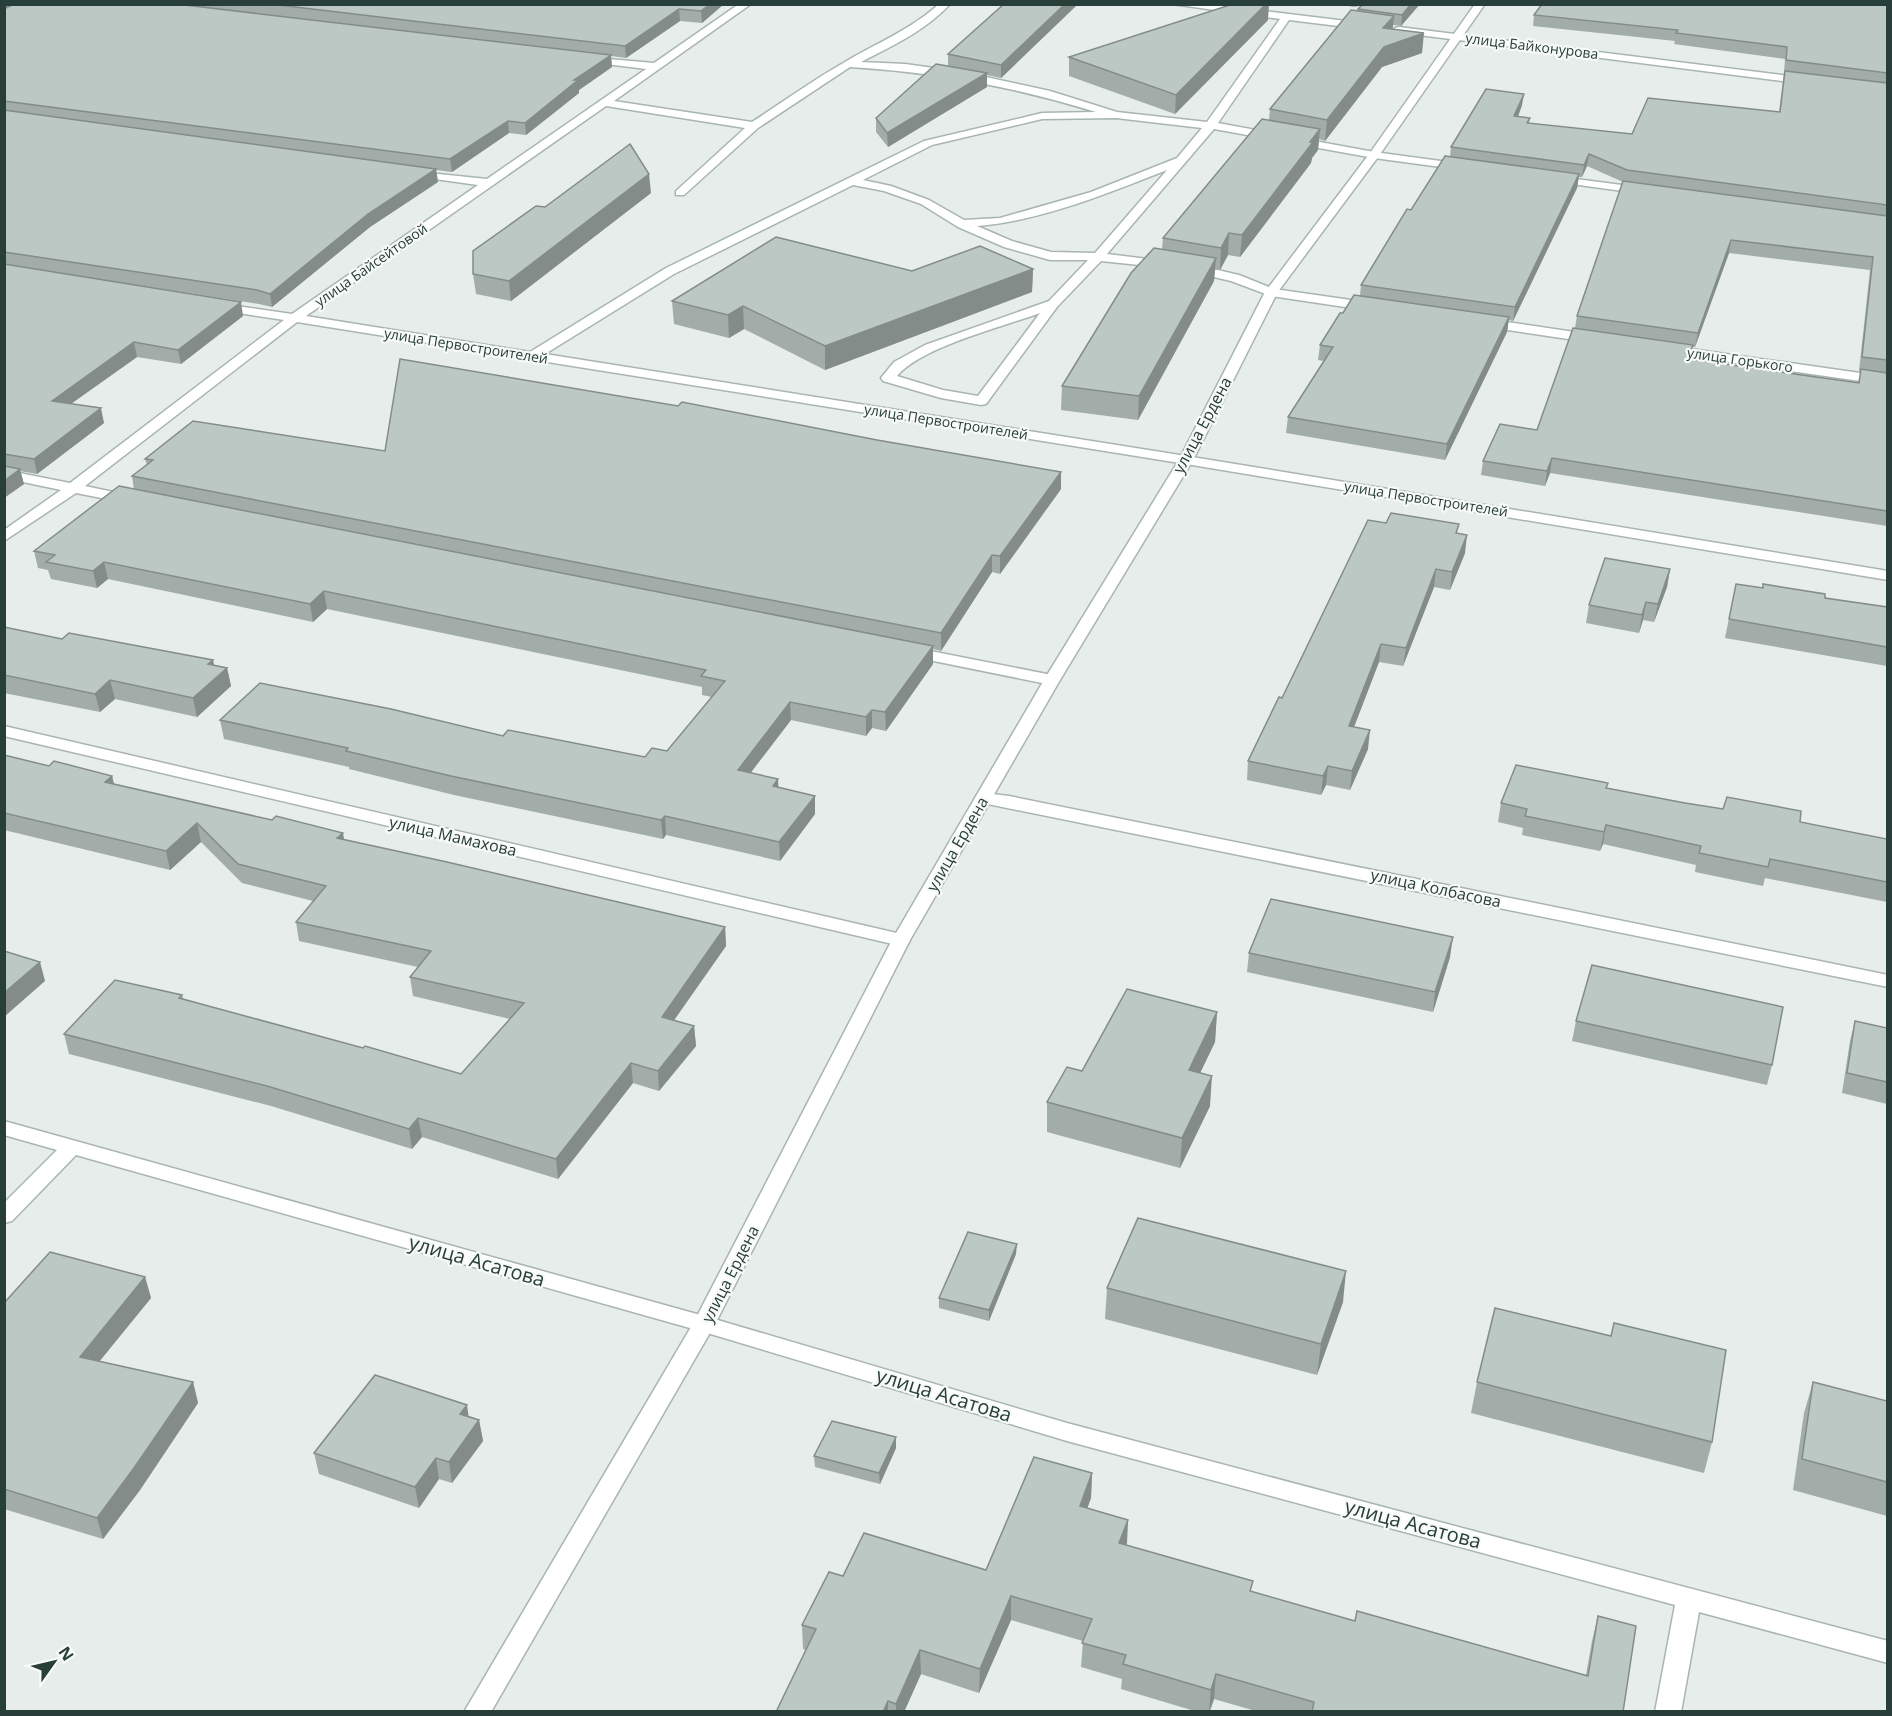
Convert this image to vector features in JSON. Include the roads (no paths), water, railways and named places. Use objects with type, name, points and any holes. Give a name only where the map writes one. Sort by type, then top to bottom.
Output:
[{"type":"street","name":"улица Байсейтовой","points":[[4,537],[73,488],[292,319],[746,4]]},
{"type":"street","points":[[680,193],[754,126],[849,64],[891,44],[926,21],[945,4]]},
{"type":"street","name":"улица Байконурова","points":[[1177,4],[1822,82]]},
{"type":"street","name":"улица Ердена","points":[[477,1712],[704,1324],[901,940],[1052,680],[1186,460],[1271,292],[1374,155],[1480,4]]},
{"type":"street","points":[[1053,304],[930,348],[899,364],[888,378],[941,394],[981,401],[1053,304],[1098,257],[1210,125],[1286,17]]},
{"type":"street","points":[[576,58],[658,67]]},
{"type":"street","points":[[849,64],[905,67],[963,75],[1046,93],[1116,115]]},
{"type":"street","points":[[606,103],[754,126]]},
{"type":"street","points":[[532,357],[670,271],[928,143],[1042,116],[1116,115],[1210,125],[1374,155],[1479,169]]},
{"type":"street","points":[[962,224],[1001,221],[1095,194],[1180,160]]},
{"type":"street","points":[[407,172],[490,183]]},
{"type":"street","points":[[1537,177],[1654,193]]},
{"type":"street","points":[[852,181],[887,188],[925,202],[962,224],[1008,244],[1050,256],[1098,257],[1204,270],[1235,278],[1271,292],[1390,309]]},
{"type":"street","name":"улица Первостроителей","points":[[210,305],[1186,460],[1887,576]]},
{"type":"street","points":[[1473,321],[1603,340]]},
{"type":"street","name":"улица Горького","points":[[1662,349],[1887,381]]},
{"type":"street","points":[[4,474],[146,502]]},
{"type":"street","points":[[899,650],[1052,680]]},
{"type":"street","name":"улица Мамахова","points":[[4,731],[901,940]]},
{"type":"street","name":"улица Колбасова","points":[[984,798],[1009,801],[1887,981]]},
{"type":"street","name":"улица Асатова","points":[[4,1128],[704,1324],[1067,1432],[1689,1597],[1887,1652]]},
{"type":"street","points":[[4,1216],[72,1147]]},
{"type":"street","points":[[1668,1712],[1689,1597]]}]
